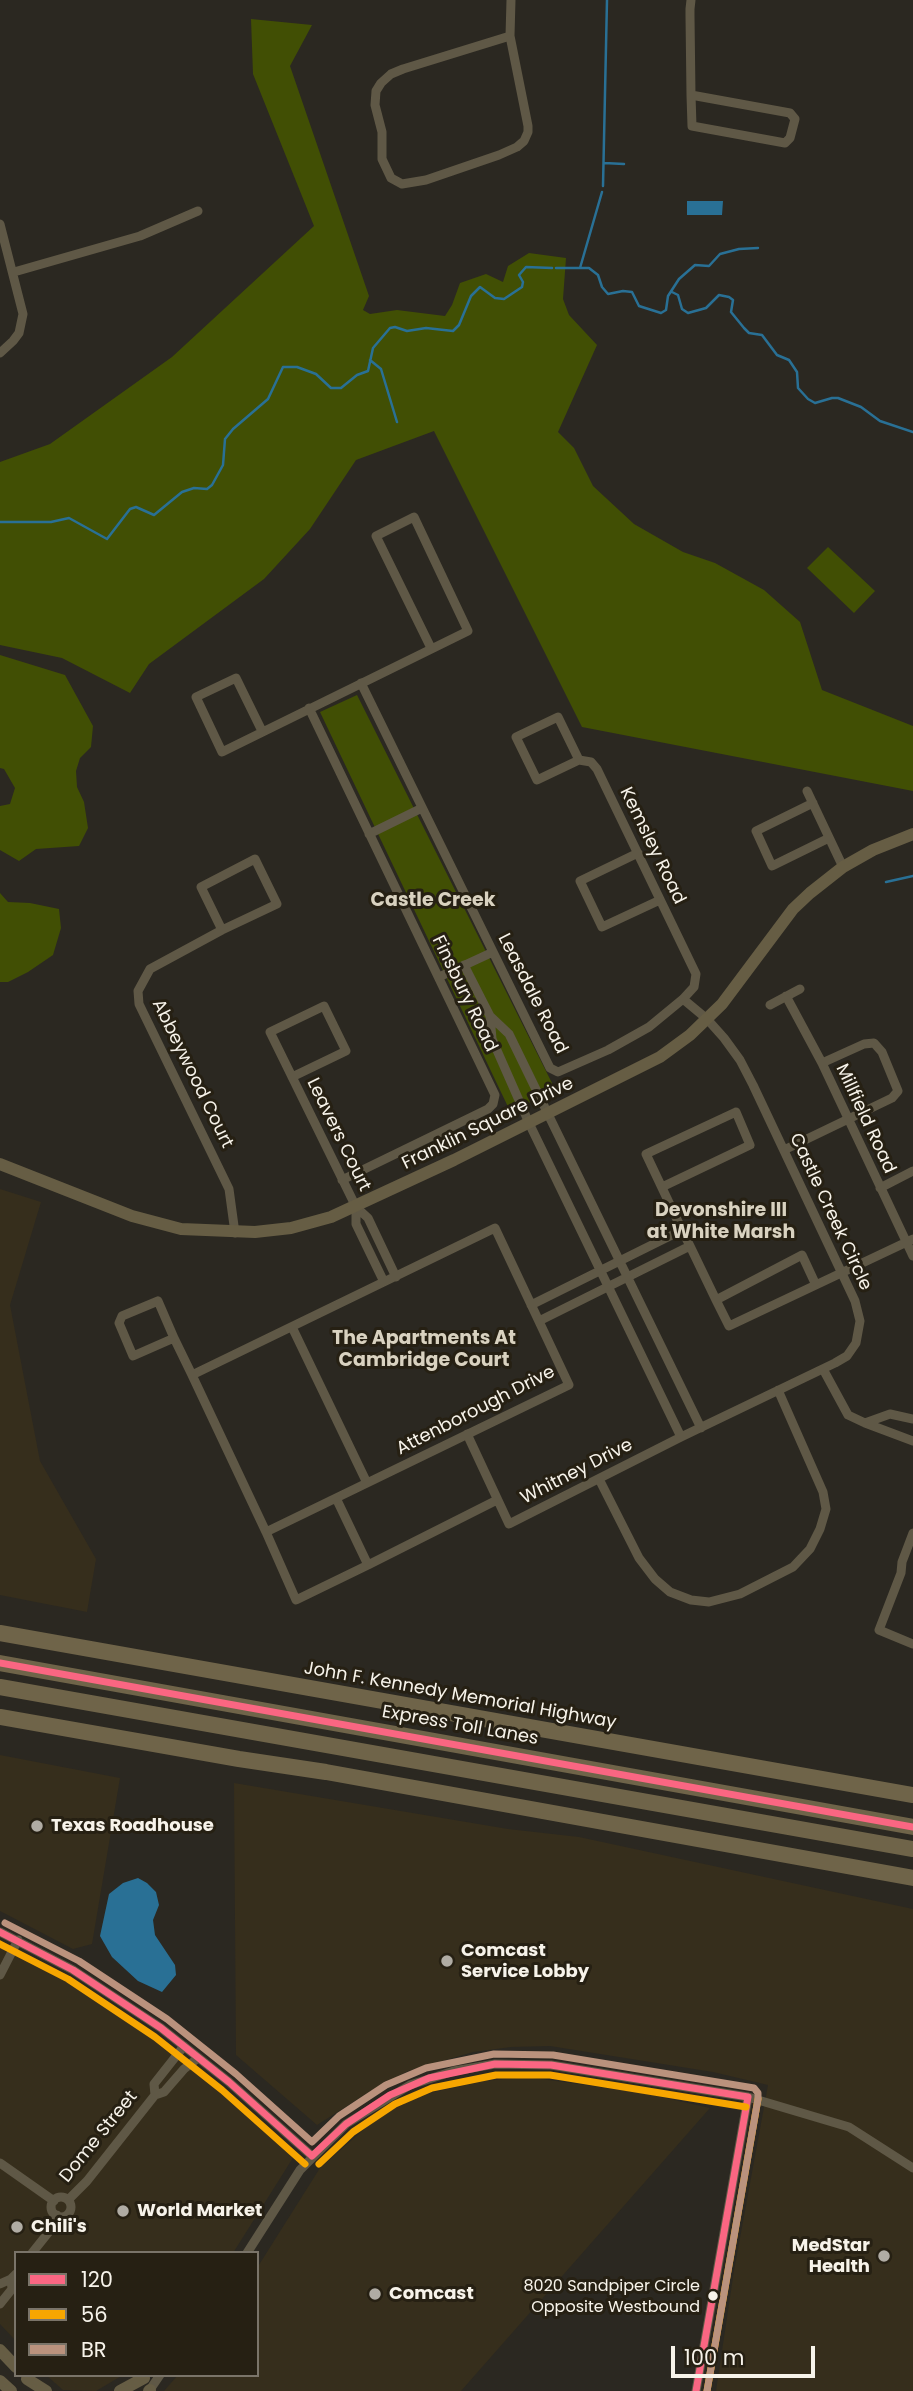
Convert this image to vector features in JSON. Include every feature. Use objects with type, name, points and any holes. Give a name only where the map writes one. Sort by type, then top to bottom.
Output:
[{"type":"highway","name":"John F. Kennedy Memorial Highway","points":[[0,1633],[913,1796]]},
{"type":"highway","name":"Express Toll Lanes","points":[[0,1663],[913,1827]]},
{"type":"highway","points":[[0,1687],[913,1849]]},
{"type":"highway","points":[[0,1717],[339,1774],[913,1878]]},
{"type":"street","points":[[510,0],[510,36],[528,132],[524,141],[499,155],[426,180],[402,184],[391,178],[382,159],[382,132],[375,105],[375,97],[381,83],[391,74],[403,69],[510,36]]},
{"type":"street","points":[[691,0],[691,94],[692,126],[785,143],[790,138],[795,119],[790,113],[691,94]]},
{"type":"street","points":[[14,272],[140,236],[198,211]]},
{"type":"street","points":[[0,224],[23,314],[19,332],[0,353]]},
{"type":"street","points":[[262,731],[236,678],[196,696],[222,752],[468,631],[414,517],[376,536],[431,648]]},
{"type":"street","name":"Leasdale Road","points":[[361,683],[550,1068],[558,1072],[608,1050],[649,1027],[683,999]]},
{"type":"street","name":"Finsbury Road","points":[[309,708],[495,1095],[493,1104],[488,1109],[342,1180]]},
{"type":"street","name":"Kemsley Road","points":[[579,761],[558,717],[516,737],[537,780],[579,761],[591,762],[597,769],[696,974],[694,987],[683,999]]},
{"type":"street","points":[[807,791],[843,867]]},
{"type":"street","points":[[813,803],[756,831],[772,866],[829,838]]},
{"type":"street","points":[[369,834],[422,808]]},
{"type":"street","name":"Franklin Square Drive","points":[[0,1164],[151,1222],[181,1229],[234,1233],[291,1228],[356,1208],[549,1113],[675,1047],[722,1004],[793,909],[825,879],[873,850],[913,834]]},
{"type":"street","points":[[638,853],[580,881],[602,927],[660,900]]},
{"type":"street","name":"Abbeywood Court","points":[[222,930],[201,887],[255,859],[277,904],[150,969],[138,991],[139,1004],[229,1189],[234,1233]]},
{"type":"street","points":[[439,977],[493,952]]},
{"type":"street","points":[[464,965],[490,1016],[509,1034],[701,1428]]},
{"type":"street","points":[[770,1005],[800,989]]},
{"type":"street","name":"Millfield Road","points":[[786,996],[822,1063],[880,1188],[910,1240],[913,1256]]},
{"type":"street","name":"Castle Creek Circle","points":[[681,1437],[847,1356],[858,1335],[860,1321],[855,1301],[740,1060],[707,1019],[683,999]]},
{"type":"street","name":"Leavers Court","points":[[292,1077],[346,1051],[324,1006],[270,1032],[356,1208]]},
{"type":"street","points":[[490,1016],[492,1039],[529,1123],[681,1437]]},
{"type":"street","points":[[784,1150],[892,1098],[897,1093],[898,1086],[880,1047],[874,1043],[864,1044],[822,1063]]},
{"type":"street","points":[[662,1187],[750,1145],[736,1112],[646,1154],[729,1326],[910,1240]]},
{"type":"street","points":[[880,1188],[913,1171]]},
{"type":"street","points":[[356,1208],[368,1218],[396,1277]]},
{"type":"street","points":[[356,1208],[356,1224],[384,1282]]},
{"type":"street","name":"Attenborough Drive","points":[[192,1375],[495,1228],[569,1385],[267,1532]]},
{"type":"street","points":[[531,1305],[682,1230]]},
{"type":"street","points":[[539,1321],[690,1246]]},
{"type":"street","points":[[716,1300],[802,1255],[815,1283]]},
{"type":"street","points":[[174,1338],[133,1356],[120,1323],[121,1317],[158,1301],[267,1532],[296,1600],[369,1565],[336,1498]]},
{"type":"street","points":[[292,1326],[367,1483]]},
{"type":"street","points":[[823,1369],[848,1415],[913,1441]]},
{"type":"street","points":[[599,1479],[639,1558],[670,1592],[691,1600],[709,1602],[740,1594],[793,1567],[810,1549],[826,1509],[823,1492],[778,1391]]},
{"type":"street","points":[[865,1423],[890,1414],[913,1419]]},
{"type":"street","name":"Whitney Drive","points":[[467,1434],[509,1524],[681,1437]]},
{"type":"street","name":"Whitney Drive","points":[[369,1565],[497,1500]]},
{"type":"street","points":[[913,1533],[879,1630],[913,1644]]},
{"type":"street","points":[[0,1932],[73,1970],[127,2004],[184,2046],[312,2156]]},
{"type":"street","points":[[0,1975],[18,1940]]},
{"type":"street","name":"Dome Street","points":[[155,2095],[154,2084],[184,2046]]},
{"type":"street","name":"Dome Street","points":[[68,2200],[87,2181],[155,2095],[164,2092],[184,2069],[198,2058]]},
{"type":"street","points":[[248,2251],[285,2190],[312,2156],[346,2124],[410,2085],[454,2071],[495,2064],[551,2065],[748,2097],[849,2127],[913,2168]]},
{"type":"street","points":[[696,2391],[748,2097]]},
{"type":"street","points":[[0,2163],[54,2201]]},
{"type":"street","points":[[59,2197],[68,2200],[70,2211],[63,2216],[57,2215],[52,2209],[54,2201],[59,2197]]},
{"type":"street","points":[[34,2251],[57,2215]]},
{"type":"street","points":[[0,2284],[14,2276]]},
{"type":"street","points":[[0,2304],[12,2289],[14,2276]]},
{"type":"street","points":[[0,2350],[14,2365]]},
{"type":"street","points":[[25,2377],[37,2391]]},
{"type":"street","points":[[25,2377],[46,2391]]},
{"type":"street","points":[[0,2381],[11,2391]]},
{"type":"street","points":[[120,2391],[148,2385]]},
{"type":"street","points":[[127,2391],[148,2385]]},
{"type":"shaded area","points":[[0,1189],[41,1202],[10,1305],[40,1461],[96,1559],[87,1612],[0,1595]]},
{"type":"shaded area","points":[[0,1755],[120,1778],[92,1944],[73,1949],[0,1911]]},
{"type":"shaded area","points":[[234,1783],[508,1829],[579,1837],[913,1909],[913,2391],[716,2391],[734,2271],[768,2085],[713,2072],[550,2046],[511,2047],[473,2052],[408,2071],[317,2125],[236,2055]]},
{"type":"shaded area","points":[[0,1940],[62,1974],[156,2034],[203,2071],[296,2153],[234,2251],[14,2251],[14,2339],[0,2324]]},
{"type":"shaded area","name":"Comcast","points":[[527,2077],[643,2093],[710,2108],[461,2391],[164,2391],[176,2377],[259,2377],[259,2265],[320,2168],[378,2117],[407,2101],[484,2081]]},
{"type":"shaded area","points":[[48,2377],[120,2377],[96,2391],[63,2390]]},
{"type":"green space","points":[[251,19],[312,25],[290,66],[369,296],[363,310],[370,314],[397,310],[445,316],[460,283],[486,274],[503,282],[508,266],[529,253],[566,258],[563,299],[569,315],[597,345],[558,432],[574,448],[593,486],[634,524],[683,552],[715,563],[764,590],[800,622],[822,690],[913,726],[913,791],[582,727],[434,431],[356,460],[310,529],[264,579],[149,664],[130,693],[62,658],[0,645],[0,462],[50,444],[172,357],[314,226],[253,74]]},
{"type":"green space","points":[[828,547],[875,591],[854,613],[807,568]]},
{"type":"green space","points":[[0,655],[65,675],[93,726],[91,747],[80,758],[76,771],[77,787],[84,802],[88,828],[79,846],[36,849],[19,861],[0,850],[0,806],[10,804],[15,788],[4,769],[0,768]]},
{"type":"green space","points":[[357,695],[556,1091],[510,1111],[320,712]]},
{"type":"green space","points":[[0,893],[8,902],[59,909],[61,928],[53,955],[8,982],[0,982]]},
{"type":"water","points":[[687,201],[723,201],[722,215],[687,215]]},
{"type":"water","points":[[138,1878],[156,1892],[159,1905],[153,1920],[155,1935],[175,1965],[176,1975],[162,1992],[138,1981],[112,1957],[100,1936],[109,1894],[123,1883]]},
{"type":"waterway","points":[[603,186],[607,0]]},
{"type":"waterway","points":[[604,163],[624,164]]},
{"type":"waterway","points":[[580,268],[602,192]]},
{"type":"waterway","points":[[556,268],[589,268],[598,275],[608,294],[632,292],[639,306],[661,313],[666,310],[668,296],[679,279],[695,265],[709,266],[720,254],[758,248]]},
{"type":"waterway","points":[[0,522],[51,522],[69,518],[107,539],[130,509],[136,507],[154,515],[182,492],[194,488],[207,489],[212,485],[223,465],[225,439],[268,399],[283,367],[297,367],[316,374],[331,388],[341,388],[357,375],[368,371],[373,348],[390,328],[407,331],[426,328],[453,331],[459,325],[471,296],[480,287],[495,298],[504,299],[522,287],[523,282],[519,275],[526,267],[552,268]]},
{"type":"waterway","points":[[672,292],[678,295],[682,309],[688,313],[706,308],[719,295],[729,297],[733,300],[731,312],[744,328],[749,333],[762,335],[777,355],[789,360],[797,372],[798,388],[808,399],[815,403],[838,398],[861,407],[880,421],[913,432]]},
{"type":"waterway","points":[[370,360],[381,369],[397,422]]},
{"type":"waterway","points":[[886,882],[913,876]]},
{"type":"transit line","name":"120","points":[[0,1663],[913,1827]]},
{"type":"transit line","name":"BR","points":[[5,1923],[79,1961],[167,2019],[236,2074],[312,2142],[339,2116],[386,2085],[426,2068],[494,2054],[553,2055],[754,2088],[758,2099],[707,2391]]},
{"type":"transit line","name":"120","points":[[0,1932],[73,1970],[161,2028],[229,2082],[312,2156]]},
{"type":"transit line","name":"56","points":[[0,1944],[68,1979],[155,2037],[222,2090],[305,2164]]},
{"type":"transit line","name":"120","points":[[312,2156],[346,2124],[390,2095],[429,2078],[495,2064],[551,2065],[748,2097]]},
{"type":"transit line","name":"56","points":[[319,2164],[353,2132],[395,2104],[432,2088],[496,2075],[550,2075],[746,2107]]},
{"type":"transit line","name":"120","points":[[696,2391],[748,2097]]},
{"type":"transit line","name":"56","points":[[707,2391],[758,2099]]},
{"type":"place","name":"Texas Roadhouse","points":[[37,1826]]},
{"type":"place","name":"Comcast Service Lobby","points":[[447,1961]]},
{"type":"place","name":"World Market","points":[[123,2211]]},
{"type":"place","name":"Chili's","points":[[17,2227]]},
{"type":"place","name":"MedStar Health","points":[[884,2256]]},
{"type":"place","name":"Comcast","points":[[375,2294]]},
{"type":"place","name":"8020 Sandpiper Circle Opposite Westbound","points":[[713,2296]]},
{"type":"district","name":"Castle Creek","points":[[433,901]]},
{"type":"district","name":"Devonshire III at White Marsh","points":[[721,1222]]},
{"type":"district","name":"The Apartments At Cambridge Court","points":[[424,1350]]}]
